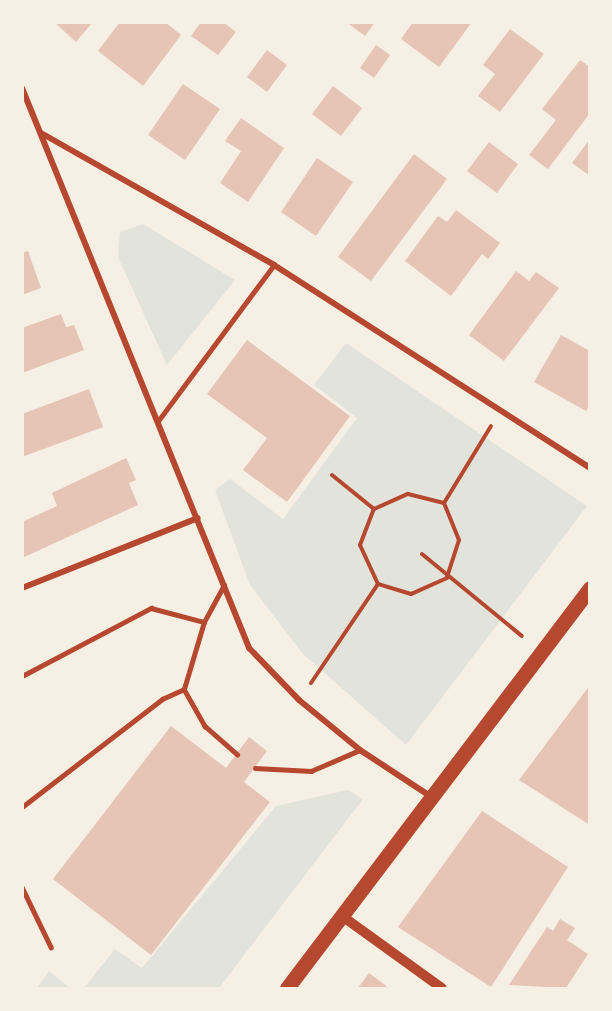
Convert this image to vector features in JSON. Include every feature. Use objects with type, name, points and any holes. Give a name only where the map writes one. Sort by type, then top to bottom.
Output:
[{"type":"main road","points":[[287,988],[590,588]]},
{"type":"street","points":[[22,87],[249,648],[299,700],[360,750],[431,797]]},
{"type":"street","points":[[41,133],[274,265],[590,468]]},
{"type":"street","points":[[22,588],[198,518]]},
{"type":"street","points":[[342,916],[442,988]]},
{"type":"lane","points":[[158,421],[274,265]]},
{"type":"lane","points":[[225,585],[204,622],[184,689],[206,726],[237,754]]},
{"type":"lane","points":[[22,676],[151,608],[204,622]]},
{"type":"lane","points":[[22,807],[162,699],[184,689]]},
{"type":"lane","points":[[255,768],[311,771],[360,750]]},
{"type":"lane","points":[[22,887],[51,947]]},
{"type":"path","points":[[444,503],[500,411]]},
{"type":"path","points":[[332,475],[374,509]]},
{"type":"path","points":[[408,494],[444,503],[459,540],[447,578],[411,594],[378,584],[360,545],[374,509],[408,494]]},
{"type":"path","points":[[422,554],[447,578],[542,652]]},
{"type":"path","points":[[299,700],[378,584]]},
{"type":"shaded area","points":[[143,224],[235,280],[167,365],[118,257],[120,232]]},
{"type":"shaded area","points":[[346,343],[587,506],[406,745],[303,654],[250,585],[215,490],[230,479],[283,519],[357,418],[314,385]]},
{"type":"shaded area","points":[[348,790],[363,799],[219,988],[84,988],[115,949],[142,968],[276,806]]},
{"type":"shaded area","points":[[49,971],[70,988],[37,988]]},
{"type":"building","points":[[54,22],[93,22],[76,42]]},
{"type":"building","points":[[120,22],[165,22],[181,35],[143,86],[98,51]]},
{"type":"building","points":[[201,22],[223,22],[236,32],[218,55],[191,36]]},
{"type":"building","points":[[346,22],[375,22],[365,36]]},
{"type":"building","points":[[413,22],[472,22],[439,67],[401,39]]},
{"type":"building","points":[[510,29],[544,54],[500,112],[478,96],[495,74],[483,65]]},
{"type":"building","points":[[376,45],[390,55],[374,78],[360,68]]},
{"type":"building","points":[[267,50],[287,65],[267,92],[247,77]]},
{"type":"building","points":[[580,60],[590,67],[590,113],[548,169],[529,155],[556,120],[542,109]]},
{"type":"building","points":[[183,84],[220,109],[185,160],[148,135]]},
{"type":"building","points":[[333,86],[362,108],[341,136],[312,114]]},
{"type":"building","points":[[241,118],[284,148],[248,202],[220,183],[241,151],[225,141]]},
{"type":"building","points":[[590,139],[590,176],[572,163]]},
{"type":"building","points":[[489,142],[518,164],[497,193],[467,171]]},
{"type":"building","points":[[414,154],[447,179],[371,281],[338,257]]},
{"type":"building","points":[[317,158],[353,182],[316,236],[281,212]]},
{"type":"building","points":[[456,210],[500,243],[488,259],[482,254],[451,296],[405,261],[438,216],[447,222]]},
{"type":"building","points":[[28,251],[41,288],[22,295],[22,253]]},
{"type":"building","points":[[516,271],[529,281],[536,272],[559,288],[504,361],[469,335]]},
{"type":"building","points":[[61,314],[66,327],[74,325],[84,350],[22,373],[22,328]]},
{"type":"building","points":[[561,335],[590,351],[590,404],[586,411],[534,382]]},
{"type":"building","points":[[247,340],[350,416],[287,502],[243,470],[267,438],[207,394]]},
{"type":"building","points":[[89,389],[103,427],[22,457],[22,414]]},
{"type":"building","points":[[126,458],[136,480],[129,483],[138,505],[22,558],[22,522],[57,506],[52,493]]},
{"type":"building","points":[[590,685],[590,825],[519,780]]},
{"type":"building","points":[[171,726],[226,768],[249,737],[267,751],[244,782],[270,802],[151,955],[53,879]]},
{"type":"building","points":[[482,811],[568,867],[491,987],[398,927]]},
{"type":"building","points":[[560,919],[575,928],[567,940],[588,954],[566,988],[509,985],[547,927],[553,931]]},
{"type":"building","points":[[369,973],[389,988],[358,988]]}]
